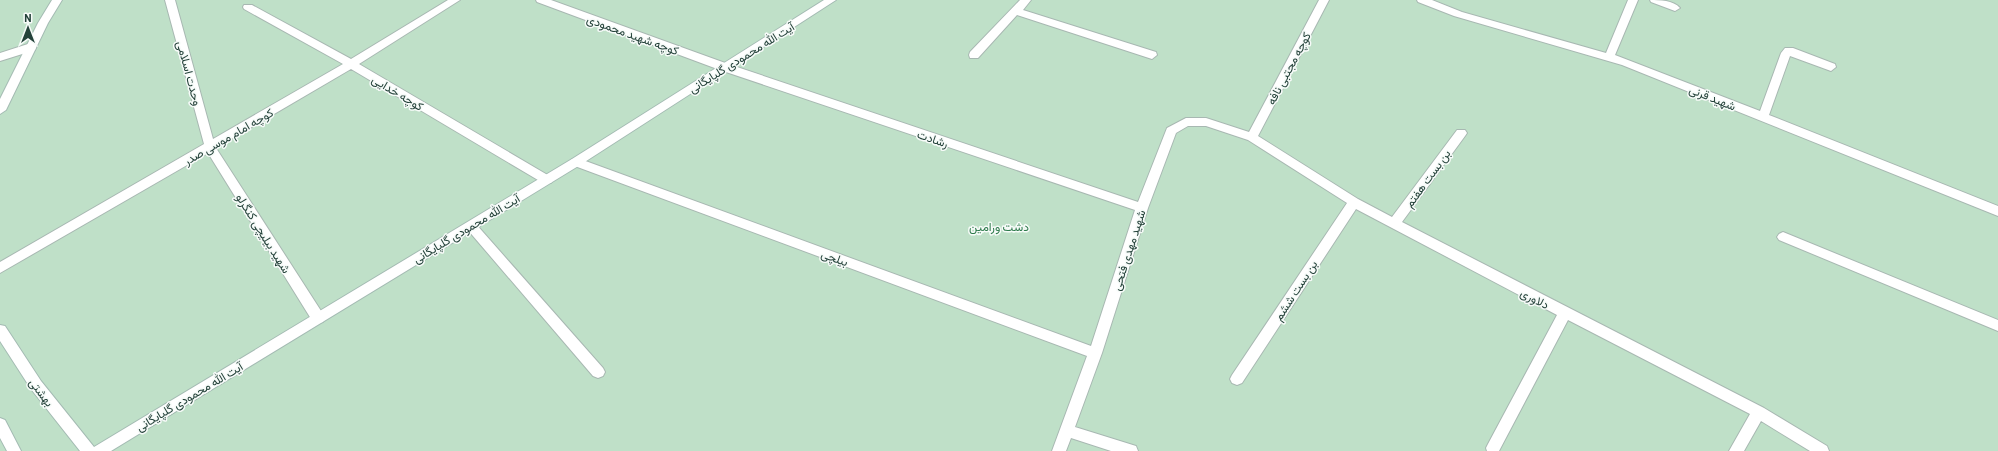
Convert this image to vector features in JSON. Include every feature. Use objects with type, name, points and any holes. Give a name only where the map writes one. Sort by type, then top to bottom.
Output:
[{"type":"street","points":[[0,110],[31,47],[57,0]]},
{"type":"street","name":"وحدت اسلامی","points":[[170,0],[210,147]]},
{"type":"street","name":"کوچه امام موسی صدر","points":[[0,268],[351,64],[455,0]]},
{"type":"street","name":"کوچه شهید محمودی","points":[[541,0],[724,67]]},
{"type":"street","name":"آیت الله محمودی گلپایگانی","points":[[99,451],[547,180],[830,0]]},
{"type":"street","points":[[974,55],[1026,0]]},
{"type":"street","name":"کوچه مجتبی نافه","points":[[1252,137],[1324,0]]},
{"type":"street","name":"شهید قرنی","points":[[1422,0],[1458,14],[1626,62],[1998,211]]},
{"type":"street","points":[[1609,57],[1632,0]]},
{"type":"street","points":[[1656,0],[1675,8]]},
{"type":"street","name":"کوچه خدایی","points":[[248,7],[351,64],[547,180]]},
{"type":"street","points":[[1015,11],[1152,55]]},
{"type":"street","points":[[0,57],[31,47]]},
{"type":"street","points":[[1763,117],[1786,53],[1789,51],[1796,53],[1831,67]]},
{"type":"street","name":"رشادت","points":[[724,67],[1142,208]]},
{"type":"street","name":"شهید مهدی فتحی","points":[[1059,451],[1095,353],[1142,208],[1171,131],[1186,122],[1206,122],[1252,137]]},
{"type":"street","name":"بن بست هفتم","points":[[1394,223],[1461,133]]},
{"type":"street","name":"دلاوری","points":[[1252,137],[1354,202],[1565,313],[1760,412],[1822,451]]},
{"type":"street","name":"شهید بیلیچی کنگرلو","points":[[210,147],[318,318]]},
{"type":"street","name":"بیلچی","points":[[576,162],[1095,353]]},
{"type":"street","name":"بن بست ششم","points":[[1237,379],[1354,202]]},
{"type":"street","points":[[471,226],[598,372]]},
{"type":"street","points":[[1783,237],[1998,326]]},
{"type":"street","points":[[1493,448],[1565,313]]},
{"type":"street","name":"بهشتی","points":[[0,330],[36,385],[89,451]]},
{"type":"street","points":[[1736,451],[1760,412]]},
{"type":"street","points":[[0,424],[14,451]]},
{"type":"street","points":[[1066,430],[1130,451]]},
{"type":"green space","name":"دشت ورامین","points":[[0,0],[1998,0],[1998,451],[0,451]]}]
